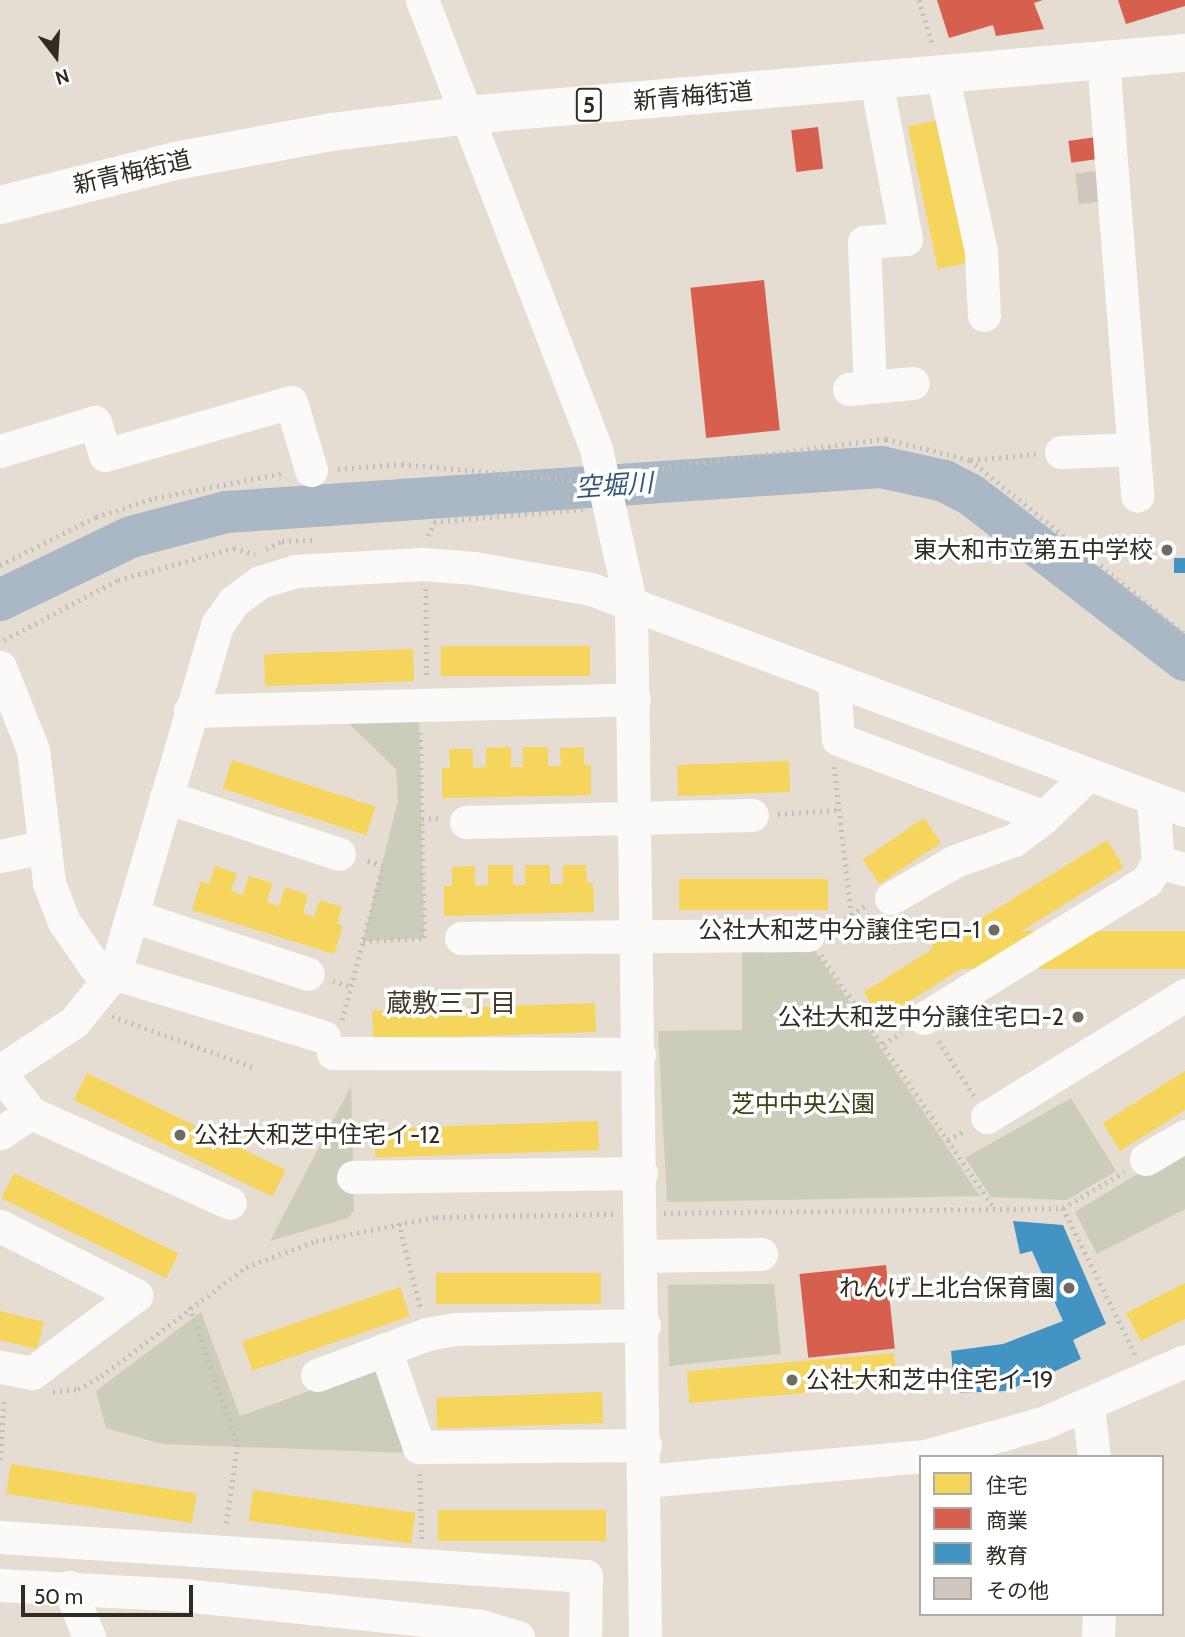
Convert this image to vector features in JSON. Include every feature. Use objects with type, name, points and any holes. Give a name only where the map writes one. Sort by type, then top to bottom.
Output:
[{"type":"main road","name":"新青梅街道","points":[[0,205],[175,161],[332,132],[468,116],[1185,53]]},
{"type":"street","points":[[422,0],[600,467],[611,506],[631,606],[642,1173],[645,1637]]},
{"type":"street","points":[[1103,60],[1137,496]]},
{"type":"street","points":[[942,74],[981,252],[984,315]]},
{"type":"street","points":[[876,80],[906,239],[864,242],[859,388],[913,383]]},
{"type":"street","points":[[0,451],[95,422],[105,455],[291,402],[311,470]]},
{"type":"street","points":[[1061,452],[1134,449]]},
{"type":"street","points":[[230,1203],[31,1113],[0,1072],[32,1053],[88,1009],[115,972],[134,916],[207,650],[234,601],[260,582],[295,571],[368,564],[474,568],[591,589],[1185,810]]},
{"type":"street","points":[[0,667],[9,706],[33,750],[43,847],[64,922],[96,968],[115,972],[328,1045],[639,1054]]},
{"type":"street","points":[[834,681],[838,739],[1044,817]]},
{"type":"street","points":[[190,711],[634,699]]},
{"type":"street","points":[[891,898],[955,861],[1014,840],[1044,817],[1088,774]]},
{"type":"street","points":[[166,797],[339,854]]},
{"type":"street","points":[[924,1018],[1171,866],[1153,799]]},
{"type":"street","points":[[466,822],[752,815]]},
{"type":"street","points":[[0,856],[43,847]]},
{"type":"street","points":[[134,916],[308,974]]},
{"type":"street","points":[[461,938],[808,935]]},
{"type":"street","points":[[987,1117],[1185,995]]},
{"type":"street","points":[[0,1133],[31,1113]]},
{"type":"street","points":[[1146,1159],[1185,1136]]},
{"type":"street","points":[[353,1177],[642,1173]]},
{"type":"street","points":[[0,1226],[136,1295],[32,1373],[1,1388]]},
{"type":"street","points":[[642,1256],[761,1254]]},
{"type":"street","points":[[317,1376],[427,1334],[456,1329],[644,1325]]},
{"type":"street","points":[[385,1349],[419,1447],[645,1445]]},
{"type":"street","points":[[929,1455],[1088,1406],[1185,1361]]},
{"type":"street","points":[[1088,1406],[1094,1455]]},
{"type":"street","points":[[645,1481],[919,1457]]},
{"type":"street","points":[[0,1537],[586,1576],[585,1637]]},
{"type":"street","points":[[0,1585],[68,1587],[481,1626],[518,1637]]},
{"type":"street","points":[[68,1587],[89,1637]]},
{"type":"street","points":[[1098,1637],[1099,1616]]},
{"type":"path","points":[[919,0],[942,74]]},
{"type":"path","points":[[0,565],[96,517],[155,498],[311,470],[402,464],[600,467],[886,439],[970,460],[1061,452]]},
{"type":"path","points":[[970,460],[1185,634]]},
{"type":"path","points":[[363,941],[424,939],[423,705],[426,581]]},
{"type":"path","points":[[838,739],[833,752],[850,915],[808,935],[995,1209]]},
{"type":"path","points":[[752,815],[837,810]]},
{"type":"path","points":[[328,1045],[363,941],[383,866],[339,854]]},
{"type":"path","points":[[88,1009],[253,1068]]},
{"type":"path","points":[[924,1018],[987,1117]]},
{"type":"path","points":[[41,1394],[78,1389],[101,1376],[246,1267],[316,1241],[399,1223],[436,1217],[1063,1208],[1146,1159]]},
{"type":"path","points":[[1063,1208],[1141,1367]]},
{"type":"path","points":[[399,1223],[427,1334]]},
{"type":"path","points":[[190,1307],[238,1445],[223,1551]]},
{"type":"path","points":[[0,1460],[1,1388],[17,1397]]},
{"type":"path","points":[[419,1447],[423,1564]]},
{"type":"green space","points":[[419,712],[424,938],[363,941],[398,800],[396,769],[338,713]]},
{"type":"green space","name":"芝中中央公園","points":[[808,940],[980,1196],[667,1202],[658,1031],[742,1030],[742,942]]},
{"type":"green space","points":[[351,1086],[354,1211],[348,1218],[270,1241]]},
{"type":"green space","points":[[1071,1098],[1116,1171],[1067,1200],[991,1197],[965,1158]]},
{"type":"green space","points":[[1185,1145],[1185,1209],[1097,1254],[1075,1212]]},
{"type":"green space","points":[[774,1284],[781,1354],[669,1366],[668,1285]]},
{"type":"green space","points":[[201,1312],[240,1416],[379,1366],[410,1453],[162,1444],[106,1428],[96,1391]]},
{"type":"building: 住宅","points":[[938,120],[968,263],[938,269],[908,126]]},
{"type":"building: 住宅","points":[[441,646],[590,646],[590,676],[441,676]]},
{"type":"building: 住宅","points":[[413,649],[414,681],[265,686],[264,654]]},
{"type":"building: 住宅","points":[[511,747],[511,767],[523,767],[523,747],[548,747],[548,766],[561,766],[560,748],[584,747],[584,765],[591,765],[591,795],[442,798],[442,768],[450,768],[449,749],[473,749],[473,768],[486,767],[486,748]]},
{"type":"building: 住宅","points":[[232,760],[376,807],[366,835],[223,789]]},
{"type":"building: 住宅","points":[[789,761],[790,792],[678,796],[677,765]]},
{"type":"building: 住宅","points":[[924,818],[941,843],[879,884],[863,859]]},
{"type":"building: 住宅","name":"公社大和芝中分譲住宅ロ-1","points":[[1107,840],[1124,867],[881,1019],[864,992]]},
{"type":"building: 住宅","points":[[488,865],[513,865],[513,885],[525,885],[525,865],[550,865],[550,884],[563,884],[563,865],[586,865],[587,883],[593,883],[594,912],[444,916],[444,886],[452,886],[452,867],[475,866],[475,886],[488,885]]},
{"type":"building: 住宅","points":[[215,866],[237,873],[231,891],[243,895],[249,876],[273,883],[267,902],[279,906],[285,887],[308,895],[303,913],[314,917],[320,900],[342,907],[337,924],[343,926],[334,954],[192,910],[201,881],[209,884]]},
{"type":"building: 住宅","points":[[679,879],[828,879],[828,910],[679,910]]},
{"type":"building: 住宅","points":[[932,931],[1185,931],[1185,969],[932,969]]},
{"type":"building: 住宅","points":[[595,1003],[596,1032],[373,1040],[372,1011]]},
{"type":"building: 住宅","points":[[1185,1071],[1185,1110],[1120,1151],[1103,1123]]},
{"type":"building: 住宅","name":"公社大和芝中住宅イ-12","points":[[87,1073],[286,1170],[272,1197],[74,1100]]},
{"type":"building: 住宅","points":[[598,1121],[599,1150],[375,1158],[374,1129]]},
{"type":"building: 住宅","points":[[14,1173],[178,1253],[166,1278],[2,1198]]},
{"type":"building: 住宅","points":[[436,1273],[601,1273],[601,1304],[436,1304]]},
{"type":"building: 住宅","points":[[1185,1283],[1185,1319],[1141,1341],[1126,1313]]},
{"type":"building: 住宅","points":[[400,1287],[410,1316],[252,1371],[242,1341]]},
{"type":"building: 住宅","points":[[0,1311],[44,1322],[37,1349],[0,1340]]},
{"type":"building: 住宅","name":"公社大和芝中住宅イ-19","points":[[894,1353],[897,1385],[690,1403],[687,1371]]},
{"type":"building: 住宅","points":[[602,1392],[603,1423],[437,1429],[436,1398]]},
{"type":"building: 住宅","points":[[11,1464],[197,1493],[192,1523],[6,1494]]},
{"type":"building: 住宅","points":[[253,1490],[415,1513],[411,1544],[249,1521]]},
{"type":"building: 住宅","points":[[438,1510],[606,1510],[606,1541],[438,1541]]},
{"type":"building: 商業","points":[[937,0],[1043,0],[1034,3],[1044,29],[996,36],[993,25],[949,38]]},
{"type":"building: 商業","points":[[1118,0],[1185,0],[1185,6],[1126,24]]},
{"type":"building: 商業","points":[[818,127],[823,169],[796,172],[791,130]]},
{"type":"building: 商業","points":[[1096,137],[1099,159],[1071,163],[1068,141]]},
{"type":"building: 商業","points":[[764,280],[780,430],[706,438],[690,288]]},
{"type":"building: 商業","points":[[886,1265],[895,1349],[808,1358],[799,1274]]},
{"type":"building: 教育","points":[[1174,558],[1185,558],[1185,573],[1174,573]]},
{"type":"building: 教育","name":"れんげ上北台保育園","points":[[1013,1221],[1063,1225],[1106,1324],[1073,1340],[1081,1359],[1047,1375],[1005,1391],[955,1393],[951,1351],[1003,1344],[1063,1321],[1032,1251],[1020,1254]]},
{"type":"building: その他","points":[[1103,170],[1107,201],[1079,204],[1075,173]]},
{"type":"waterway","name":"空堀川","points":[[0,600],[131,537],[226,512],[881,467],[944,481],[970,494],[1185,660]]},
{"type":"place","name":"東大和市立第五中学校","points":[[1167,550]]},
{"type":"place","name":"公社大和芝中分譲住宅ロ-1","points":[[994,930]]},
{"type":"place","name":"公社大和芝中分譲住宅ロ-2","points":[[1078,1017]]},
{"type":"place","name":"公社大和芝中住宅イ-12","points":[[180,1135]]},
{"type":"place","name":"れんげ上北台保育園","points":[[1069,1288]]},
{"type":"place","name":"公社大和芝中住宅イ-19","points":[[792,1380]]},
{"type":"district","name":"蔵敷三丁目","points":[[451,1004]]}]
